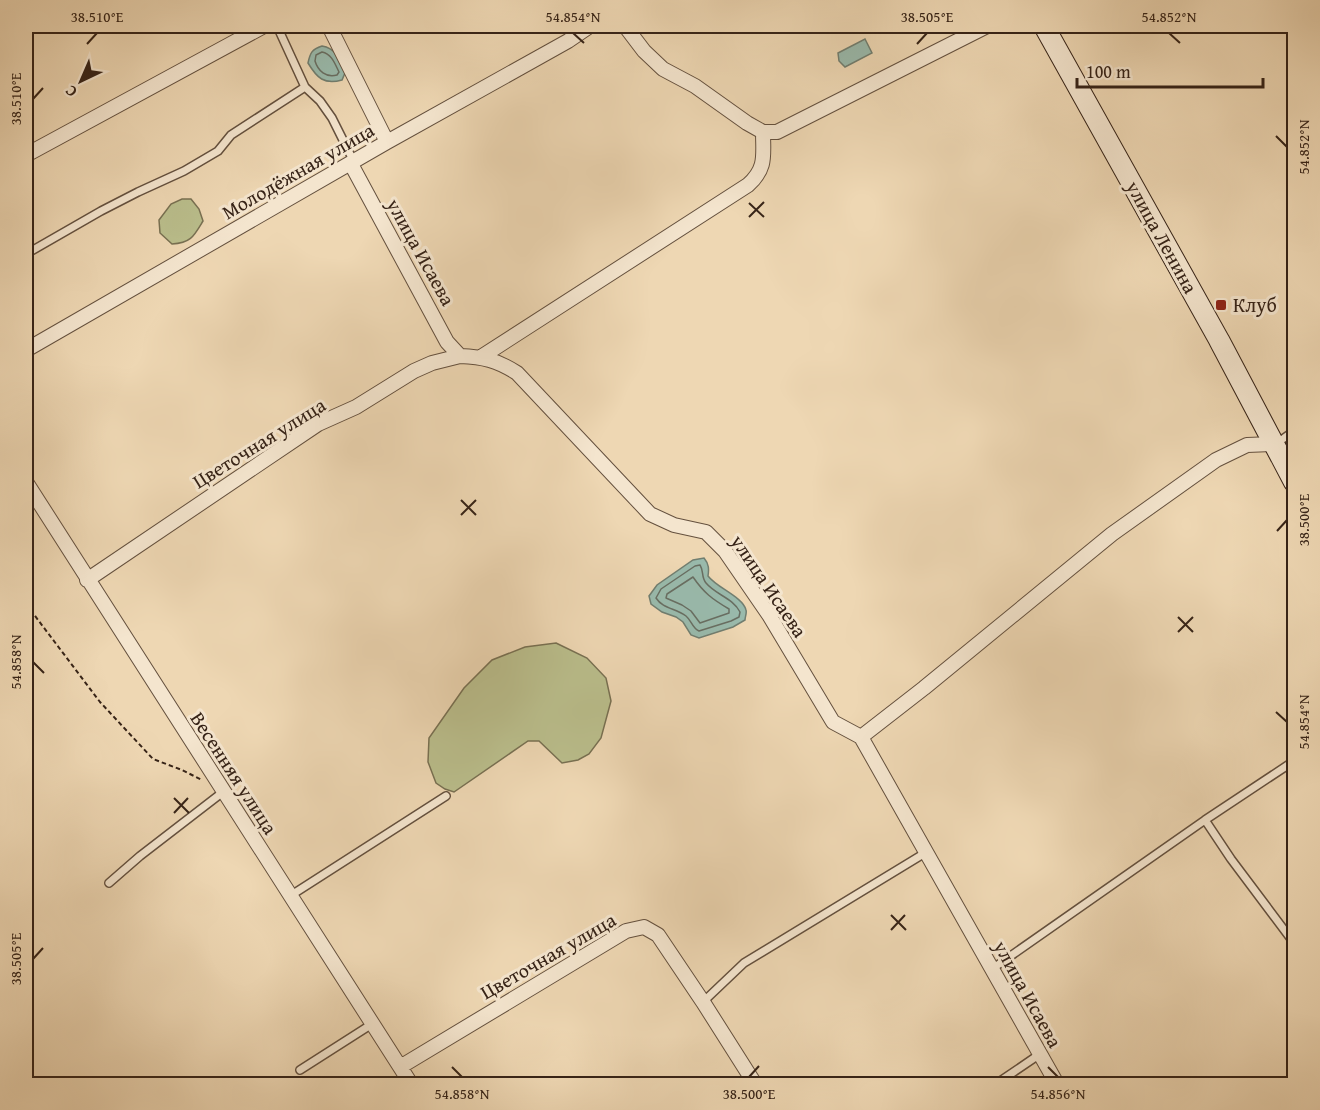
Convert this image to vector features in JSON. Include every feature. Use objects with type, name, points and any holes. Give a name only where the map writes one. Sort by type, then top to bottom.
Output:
[{"type":"main road","name":"улица Ленина","points":[[1044,26],[1219,340],[1294,482]]},
{"type":"street","points":[[26,155],[264,26]]},
{"type":"street","points":[[330,26],[387,142]]},
{"type":"street","name":"Молодёжная улица","points":[[26,350],[387,142],[568,41],[590,26]]},
{"type":"street","points":[[625,26],[644,51],[663,69],[695,86],[763,132],[777,132],[987,26]]},
{"type":"street","points":[[481,357],[748,185],[758,176],[762,164],[763,132]]},
{"type":"street","name":"улица Исаева","points":[[352,163],[447,342],[460,356],[481,357],[506,366],[517,373],[651,514],[674,525],[706,532],[725,550],[769,615],[833,722],[861,737],[1057,1084]]},
{"type":"street","name":"Цветочная улица","points":[[87,580],[318,424],[356,407],[414,371],[432,363],[460,356]]},
{"type":"street","points":[[861,737],[1112,534],[1197,473],[1216,460],[1247,445],[1274,444]]},
{"type":"street","name":"Весенняя улица","points":[[26,482],[411,1084]]},
{"type":"street","name":"Цветочная улица","points":[[400,1067],[626,931],[644,927],[658,935],[755,1084]]},
{"type":"lane","points":[[277,26],[305,87],[320,101],[332,118],[352,163]]},
{"type":"lane","points":[[26,254],[110,206],[193,166],[218,151],[231,135],[305,87]]},
{"type":"lane","points":[[1274,444],[1294,431]]},
{"type":"lane","points":[[992,969],[1205,820],[1294,761]]},
{"type":"lane","points":[[109,883],[223,792]]},
{"type":"lane","points":[[290,896],[446,796]]},
{"type":"lane","points":[[1205,820],[1294,943]]},
{"type":"lane","points":[[703,1002],[744,963],[925,853]]},
{"type":"lane","points":[[300,1070],[372,1023]]},
{"type":"lane","points":[[996,1084],[1040,1054]]},
{"type":"path","points":[[26,604],[100,702],[153,759],[182,770],[223,792]]},
{"type":"green space","points":[[182,199],[191,199],[199,209],[203,221],[191,238],[172,244],[160,233],[159,220],[171,204]]},
{"type":"green space","points":[[556,643],[587,658],[606,678],[611,701],[601,738],[589,754],[578,760],[562,763],[539,741],[528,741],[454,792],[436,783],[428,762],[429,738],[464,688],[492,660],[525,647]]},
{"type":"water","points":[[865,39],[872,53],[845,67],[839,61],[838,53]]},
{"type":"water","points":[[322,46],[331,49],[339,59],[345,73],[342,80],[330,82],[322,79],[308,63],[312,52]]},
{"type":"water","points":[[704,558],[707,562],[708,576],[740,601],[746,612],[745,620],[733,627],[699,638],[691,635],[683,622],[676,617],[662,612],[651,604],[649,596],[657,585],[693,560]]},
{"type":"place","name":"Клуб","points":[[1221,305]]}]
